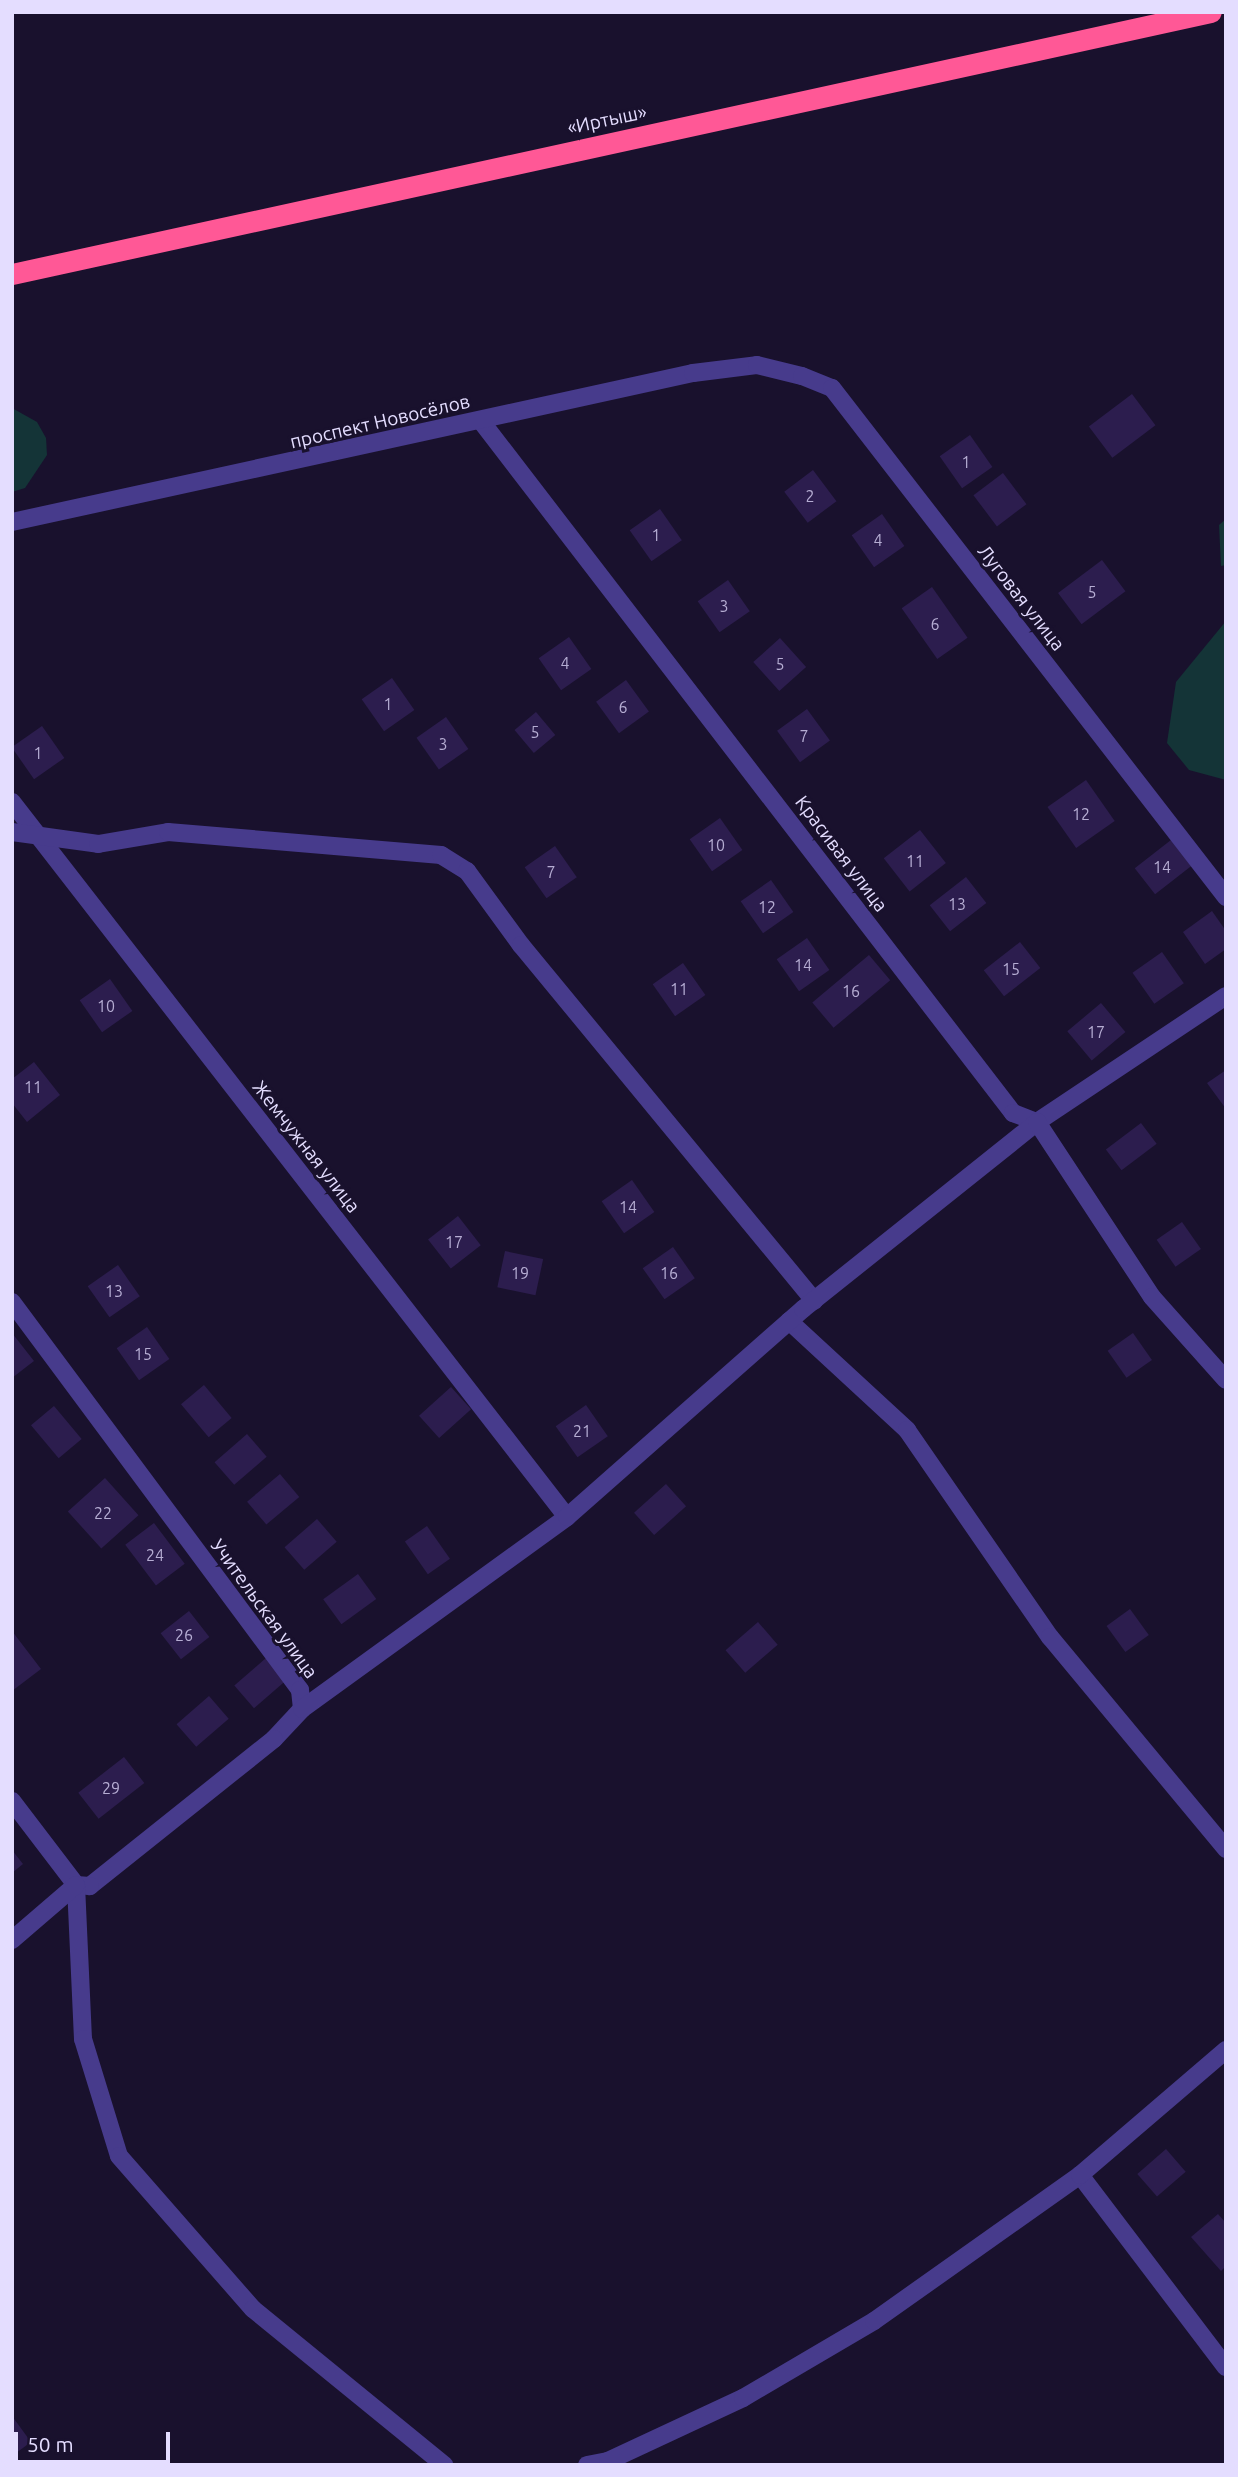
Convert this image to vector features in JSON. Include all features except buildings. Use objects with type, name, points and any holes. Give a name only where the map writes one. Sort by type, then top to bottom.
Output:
[{"type":"highway","name":"«Иртыш»","points":[[12,274],[1211,12]]},
{"type":"street","name":"проспект Новосёлов","points":[[12,522],[693,373],[757,365]]},
{"type":"street","name":"Луговая улица","points":[[757,365],[832,388],[1226,897]]},
{"type":"street","name":"Красивая улица","points":[[481,421],[1013,1113],[1037,1122]]},
{"type":"street","name":"Жемчужная улица","points":[[12,802],[567,1517]]},
{"type":"street","points":[[12,832],[98,844],[168,832],[441,855],[467,871],[521,945],[814,1301]]},
{"type":"street","points":[[302,1709],[567,1517],[789,1321],[1037,1122],[1226,996]]},
{"type":"street","points":[[1037,1122],[1152,1297],[1226,1380]]},
{"type":"street","name":"Учительская улица","points":[[12,1302],[300,1690],[302,1709],[274,1740],[90,1886],[76,1885],[12,1940]]},
{"type":"street","points":[[789,1321],[907,1430],[1050,1637],[1226,1849]]},
{"type":"street","points":[[12,1801],[76,1885],[83,2039],[119,2156],[253,2309],[444,2465]]},
{"type":"street","points":[[587,2465],[608,2461],[743,2398],[874,2321],[1080,2175],[1226,2050]]},
{"type":"street","points":[[1080,2175],[1226,2367]]},
{"type":"green space","points":[[12,408],[37,422],[46,438],[47,455],[25,488],[12,492]]},
{"type":"green space","points":[[1226,519],[1226,565],[1221,566],[1219,525]]},
{"type":"green space","points":[[1226,621],[1226,780],[1189,770],[1167,743],[1176,682]]}]
